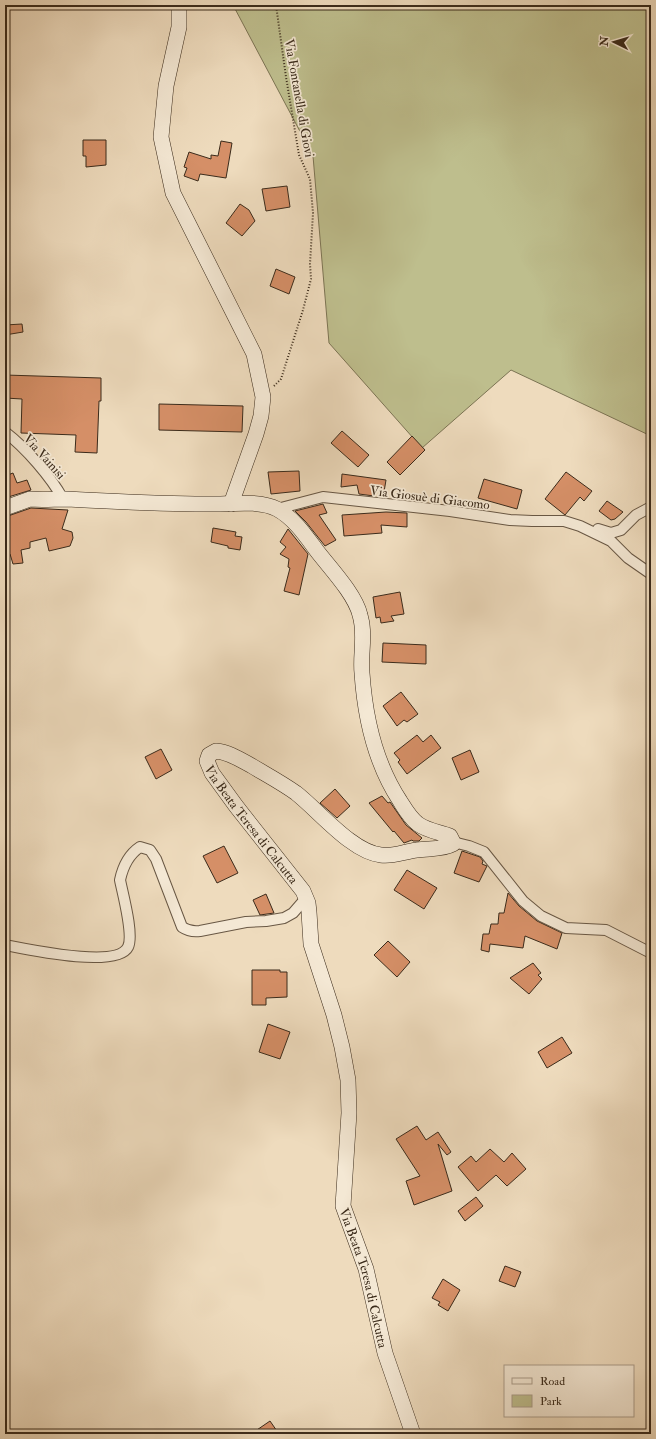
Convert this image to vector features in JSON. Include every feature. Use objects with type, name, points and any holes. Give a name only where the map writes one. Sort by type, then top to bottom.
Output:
[{"type":"street","points":[[179,5],[178,27],[166,86],[161,137],[173,193],[254,354],[263,397],[261,416],[256,434],[231,504]]},
{"type":"street","name":"Via Vainisi","points":[[5,432],[27,452],[56,485],[64,499]]},
{"type":"street","name":"Via Giosuè di Giacomo","points":[[277,509],[323,497],[450,511],[510,520],[564,521],[580,526],[611,541],[628,558],[651,574]]},
{"type":"street","points":[[5,508],[30,499],[231,504],[253,503],[277,509],[289,517],[343,585],[354,601],[360,615],[363,637],[361,671],[370,732],[380,763],[394,792],[406,811],[422,827],[450,836],[453,842],[484,852],[522,901],[541,916],[566,928],[606,930],[651,953]]},
{"type":"street","name":"Via Giosuè di Giacomo","points":[[580,526],[589,526],[611,533],[621,530],[636,516],[651,506]]},
{"type":"street","name":"Via Beata Teresa di Calcutta","points":[[413,1434],[385,1353],[366,1269],[343,1206],[348,1113],[348,1080],[334,1015],[311,944],[309,912],[306,898],[303,891],[212,773],[207,761],[209,755],[216,751],[229,754],[279,781],[347,839],[373,853],[382,856],[419,849],[443,848],[453,844],[453,842]]},
{"type":"street","points":[[5,945],[66,955],[104,957],[124,952],[128,947],[130,936],[120,880],[127,859],[140,847],[150,850],[156,859],[182,927],[186,930],[194,932],[246,922],[284,918],[293,913],[306,898]]},
{"type":"path","name":"Via Fontanella di Giovi","points":[[263,397],[281,379],[303,310],[311,279],[310,264],[313,213],[310,178],[299,155],[276,5]]},
{"type":"green space","points":[[233,5],[651,5],[651,436],[511,370],[422,448],[329,343],[313,156]]},
{"type":"building","points":[[83,140],[106,140],[106,165],[86,167],[86,156],[83,156]]},
{"type":"building","points":[[221,141],[232,143],[226,178],[200,174],[198,181],[184,176],[187,168],[184,167],[189,152],[211,159],[211,155],[218,156]]},
{"type":"building","points":[[287,186],[290,207],[266,211],[262,189]]},
{"type":"building","points":[[240,204],[249,210],[255,221],[242,236],[226,223]]},
{"type":"building","points":[[276,269],[295,277],[289,294],[270,286]]},
{"type":"building","points":[[22,324],[23,332],[5,335],[5,325]]},
{"type":"building","points":[[5,375],[101,378],[101,401],[99,401],[97,453],[75,452],[76,435],[21,433],[22,399],[5,398]]},
{"type":"building","points":[[159,404],[243,406],[242,432],[159,430]]},
{"type":"building","points":[[342,431],[369,455],[358,467],[331,443]]},
{"type":"building","points":[[412,436],[425,450],[400,475],[387,462]]},
{"type":"building","points":[[299,471],[300,491],[271,494],[268,472]]},
{"type":"building","points":[[566,472],[592,491],[584,501],[580,497],[565,515],[545,499]]},
{"type":"building","points":[[13,473],[17,483],[27,480],[31,490],[5,498],[5,476]]},
{"type":"building","points":[[342,474],[386,480],[384,492],[375,490],[374,496],[359,494],[357,485],[341,487]]},
{"type":"building","points":[[484,479],[522,490],[517,509],[478,498]]},
{"type":"building","points":[[607,501],[623,512],[615,519],[611,520],[599,511]]},
{"type":"building","points":[[323,504],[327,513],[319,515],[336,540],[325,546],[295,511]]},
{"type":"building","points":[[31,508],[68,510],[62,529],[72,532],[73,538],[70,546],[49,551],[46,538],[30,542],[30,548],[21,550],[23,563],[13,564],[10,554],[8,556],[5,542],[5,517]]},
{"type":"building","points":[[386,512],[407,513],[407,527],[381,525],[382,533],[344,536],[342,515]]},
{"type":"building","points":[[213,528],[236,532],[235,536],[242,537],[240,550],[228,548],[228,546],[211,542]]},
{"type":"building","points":[[288,529],[308,554],[299,595],[284,591],[290,568],[288,567],[289,559],[280,554],[286,547],[280,542]]},
{"type":"building","points":[[400,592],[404,614],[391,616],[394,621],[381,623],[380,617],[376,618],[373,597]]},
{"type":"building","points":[[383,643],[426,645],[426,664],[382,662]]},
{"type":"building","points":[[401,692],[418,714],[407,722],[404,720],[397,726],[383,706]]},
{"type":"building","points":[[417,735],[423,742],[431,735],[441,748],[407,774],[398,762],[400,760],[394,753]]},
{"type":"building","points":[[161,749],[172,770],[156,779],[145,757]]},
{"type":"building","points":[[470,750],[479,772],[461,780],[452,758]]},
{"type":"building","points":[[335,789],[350,806],[337,818],[320,803]]},
{"type":"building","points":[[382,796],[388,803],[390,802],[406,825],[422,838],[419,841],[412,840],[404,843],[369,803]]},
{"type":"building","points":[[224,846],[238,873],[217,883],[203,856]]},
{"type":"building","points":[[462,851],[480,857],[483,861],[482,864],[487,866],[479,882],[454,873]]},
{"type":"building","points":[[407,870],[437,888],[424,909],[394,890]]},
{"type":"building","points":[[508,893],[519,906],[537,921],[562,933],[557,949],[525,936],[523,948],[490,944],[489,952],[481,950],[483,934],[489,934],[491,924],[498,924],[499,913],[504,913]]},
{"type":"building","points":[[266,894],[274,913],[260,915],[253,900]]},
{"type":"building","points":[[388,941],[410,962],[397,977],[374,955]]},
{"type":"building","points":[[533,963],[541,973],[538,975],[542,979],[529,994],[510,978]]},
{"type":"building","points":[[252,970],[280,970],[280,972],[287,972],[287,997],[266,998],[266,1005],[252,1005]]},
{"type":"building","points":[[268,1024],[290,1032],[280,1059],[259,1052]]},
{"type":"building","points":[[562,1037],[572,1053],[547,1068],[538,1052]]},
{"type":"building","points":[[417,1126],[426,1140],[438,1132],[451,1152],[447,1155],[438,1144],[452,1191],[414,1205],[406,1181],[420,1176],[396,1139]]},
{"type":"building","points":[[490,1149],[504,1162],[512,1153],[526,1169],[507,1186],[496,1175],[478,1191],[458,1167],[471,1156],[476,1162]]},
{"type":"building","points":[[476,1197],[483,1206],[465,1221],[458,1211]]},
{"type":"building","points":[[505,1266],[521,1272],[515,1287],[499,1281]]},
{"type":"building","points":[[443,1279],[460,1290],[448,1311],[438,1305],[440,1302],[432,1298]]},
{"type":"building","points":[[270,1421],[279,1434],[251,1434]]}]
